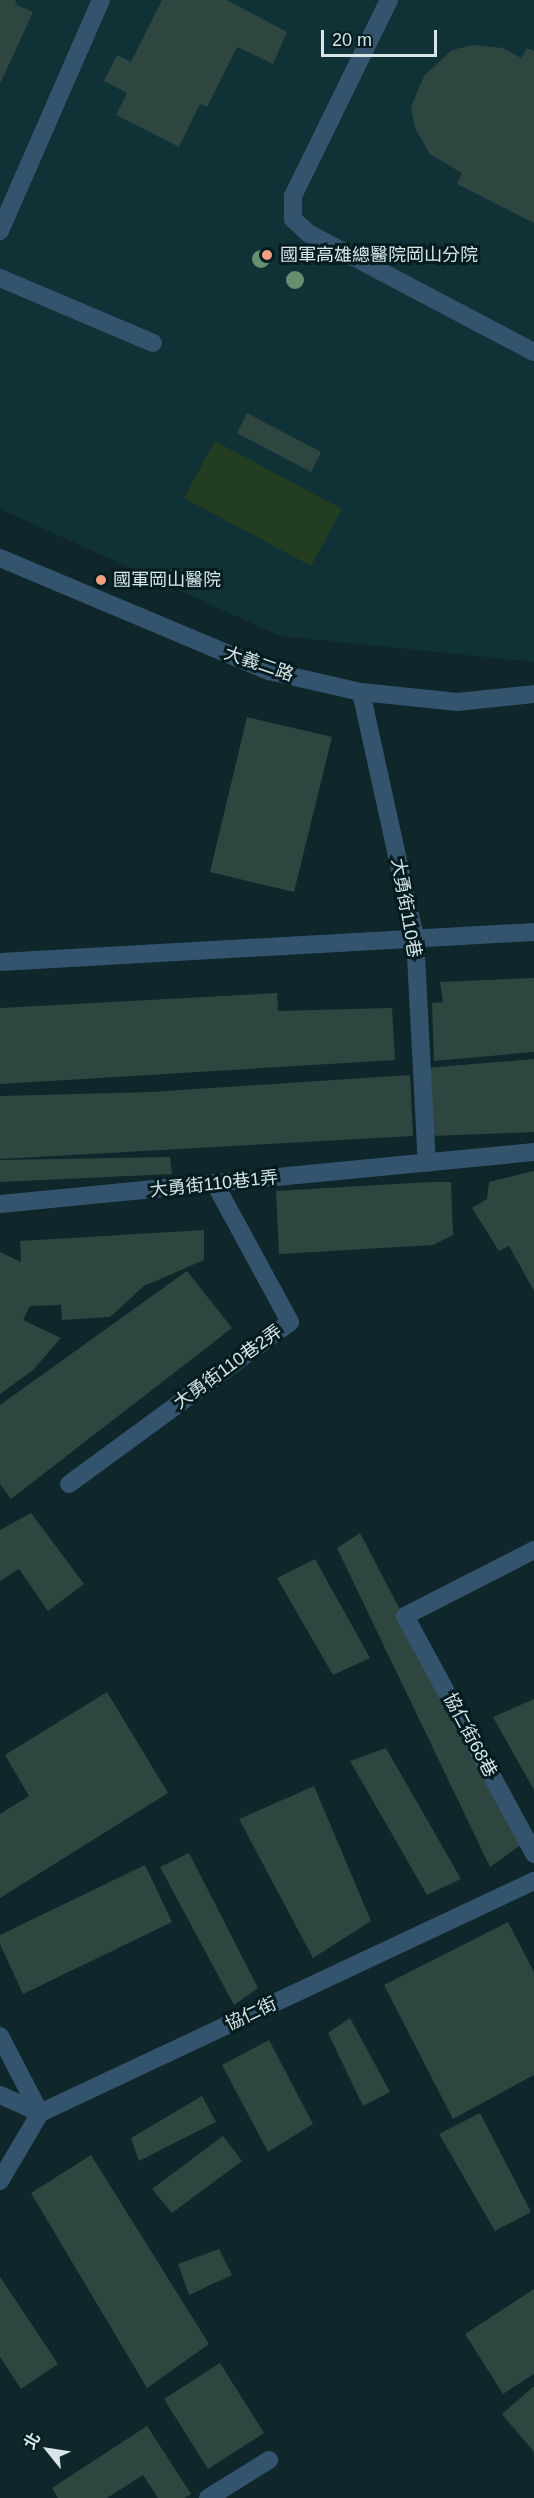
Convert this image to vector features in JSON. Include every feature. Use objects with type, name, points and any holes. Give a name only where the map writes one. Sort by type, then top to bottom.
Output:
[{"type":"street","points":[[0,231],[101,0]]},
{"type":"street","points":[[389,0],[293,196],[293,219],[308,233],[534,352]]},
{"type":"street","points":[[0,278],[153,343]]},
{"type":"street","name":"大義二路","points":[[0,558],[269,672],[361,692],[457,702],[534,694]]},
{"type":"street","name":"大勇街110巷","points":[[361,692],[415,937],[427,1163]]},
{"type":"street","points":[[0,962],[534,932]]},
{"type":"street","name":"大勇街110巷1弄","points":[[0,1204],[534,1152]]},
{"type":"street","name":"大勇街110巷2弄","points":[[69,1484],[290,1322],[215,1184]]},
{"type":"street","name":"協仁街68巷","points":[[534,1550],[405,1616],[534,1854]]},
{"type":"street","name":"協仁街","points":[[40,2113],[534,1881]]},
{"type":"street","points":[[0,2036],[40,2113]]},
{"type":"street","points":[[0,2095],[40,2113]]},
{"type":"street","points":[[0,2181],[40,2113]]},
{"type":"street","points":[[208,2498],[269,2460]]},
{"type":"shaded area","name":"國軍高雄總醫院岡山分院","points":[[0,0],[534,0],[534,662],[280,636],[0,509]]},
{"type":"green space","points":[[215,441],[342,509],[311,566],[184,498]]},
{"type":"building","points":[[0,0],[16,0],[15,4],[33,12],[0,84]]},
{"type":"building","points":[[162,0],[227,0],[287,32],[273,64],[237,47],[207,107],[200,104],[179,147],[116,115],[127,93],[104,81],[117,55],[131,62]]},
{"type":"building","points":[[473,45],[503,48],[521,58],[527,48],[534,51],[534,223],[457,184],[462,173],[430,154],[415,128],[411,107],[424,76],[452,50]]},
{"type":"building","points":[[247,413],[321,452],[311,472],[237,433]]},
{"type":"building","points":[[247,717],[332,737],[294,892],[210,872]]},
{"type":"building","points":[[534,978],[534,1052],[434,1061],[432,1003],[443,1002],[440,982]]},
{"type":"building","points":[[277,993],[278,1011],[392,1008],[395,1060],[0,1084],[0,1008]]},
{"type":"building","points":[[534,1059],[534,1132],[429,1136],[425,1068]]},
{"type":"building","points":[[410,1075],[413,1136],[0,1159],[0,1096],[151,1092]]},
{"type":"building","points":[[170,1157],[172,1174],[0,1182],[0,1160]]},
{"type":"building","points":[[534,1171],[534,1291],[509,1246],[499,1251],[472,1208],[487,1199],[489,1182]]},
{"type":"building","points":[[451,1182],[453,1235],[433,1245],[279,1254],[276,1191]]},
{"type":"building","points":[[204,1230],[204,1260],[144,1286],[110,1317],[62,1320],[61,1305],[30,1306],[23,1320],[61,1338],[33,1370],[0,1394],[0,1252],[21,1262],[20,1241]]},
{"type":"building","points":[[187,1271],[232,1328],[11,1499],[0,1484],[0,1405]]},
{"type":"building","points":[[31,1513],[84,1584],[48,1611],[19,1569],[0,1581],[0,1530]]},
{"type":"building","points":[[360,1533],[522,1844],[490,1867],[337,1548]]},
{"type":"building","points":[[315,1559],[370,1658],[333,1675],[277,1578]]},
{"type":"building","points":[[107,1692],[168,1793],[0,1898],[0,1814],[29,1796],[5,1755]]},
{"type":"building","points":[[534,1699],[534,1790],[493,1717]]},
{"type":"building","points":[[386,1748],[461,1879],[427,1895],[350,1761]]},
{"type":"building","points":[[314,1786],[371,1921],[313,1958],[239,1819]]},
{"type":"building","points":[[189,1853],[258,1988],[234,2005],[160,1867]]},
{"type":"building","points":[[145,1865],[172,1922],[23,1994],[0,1944],[0,1935]]},
{"type":"building","points":[[508,1922],[534,1972],[534,2075],[453,2119],[384,1985]]},
{"type":"building","points":[[350,2018],[390,2092],[363,2106],[328,2033]]},
{"type":"building","points":[[269,2040],[313,2124],[268,2152],[222,2065]]},
{"type":"building","points":[[202,2096],[216,2122],[139,2161],[131,2138]]},
{"type":"building","points":[[480,2113],[531,2212],[495,2231],[439,2134]]},
{"type":"building","points":[[223,2136],[242,2161],[172,2213],[152,2189]]},
{"type":"building","points":[[91,2155],[209,2344],[147,2388],[31,2193]]},
{"type":"building","points":[[219,2249],[232,2275],[189,2295],[178,2264]]},
{"type":"building","points":[[0,2277],[58,2364],[21,2389],[0,2357]]},
{"type":"building","points":[[534,2289],[534,2374],[503,2394],[465,2334]]},
{"type":"building","points":[[220,2363],[264,2433],[208,2469],[164,2399]]},
{"type":"building","points":[[534,2386],[534,2452],[502,2414]]},
{"type":"building","points":[[147,2426],[191,2494],[184,2498],[158,2498],[143,2475],[107,2498],[58,2498],[52,2488]]},
{"type":"place","name":"國軍高雄總醫院岡山分院","points":[[267,255]]},
{"type":"place","name":"國軍岡山醫院","points":[[101,580]]}]
